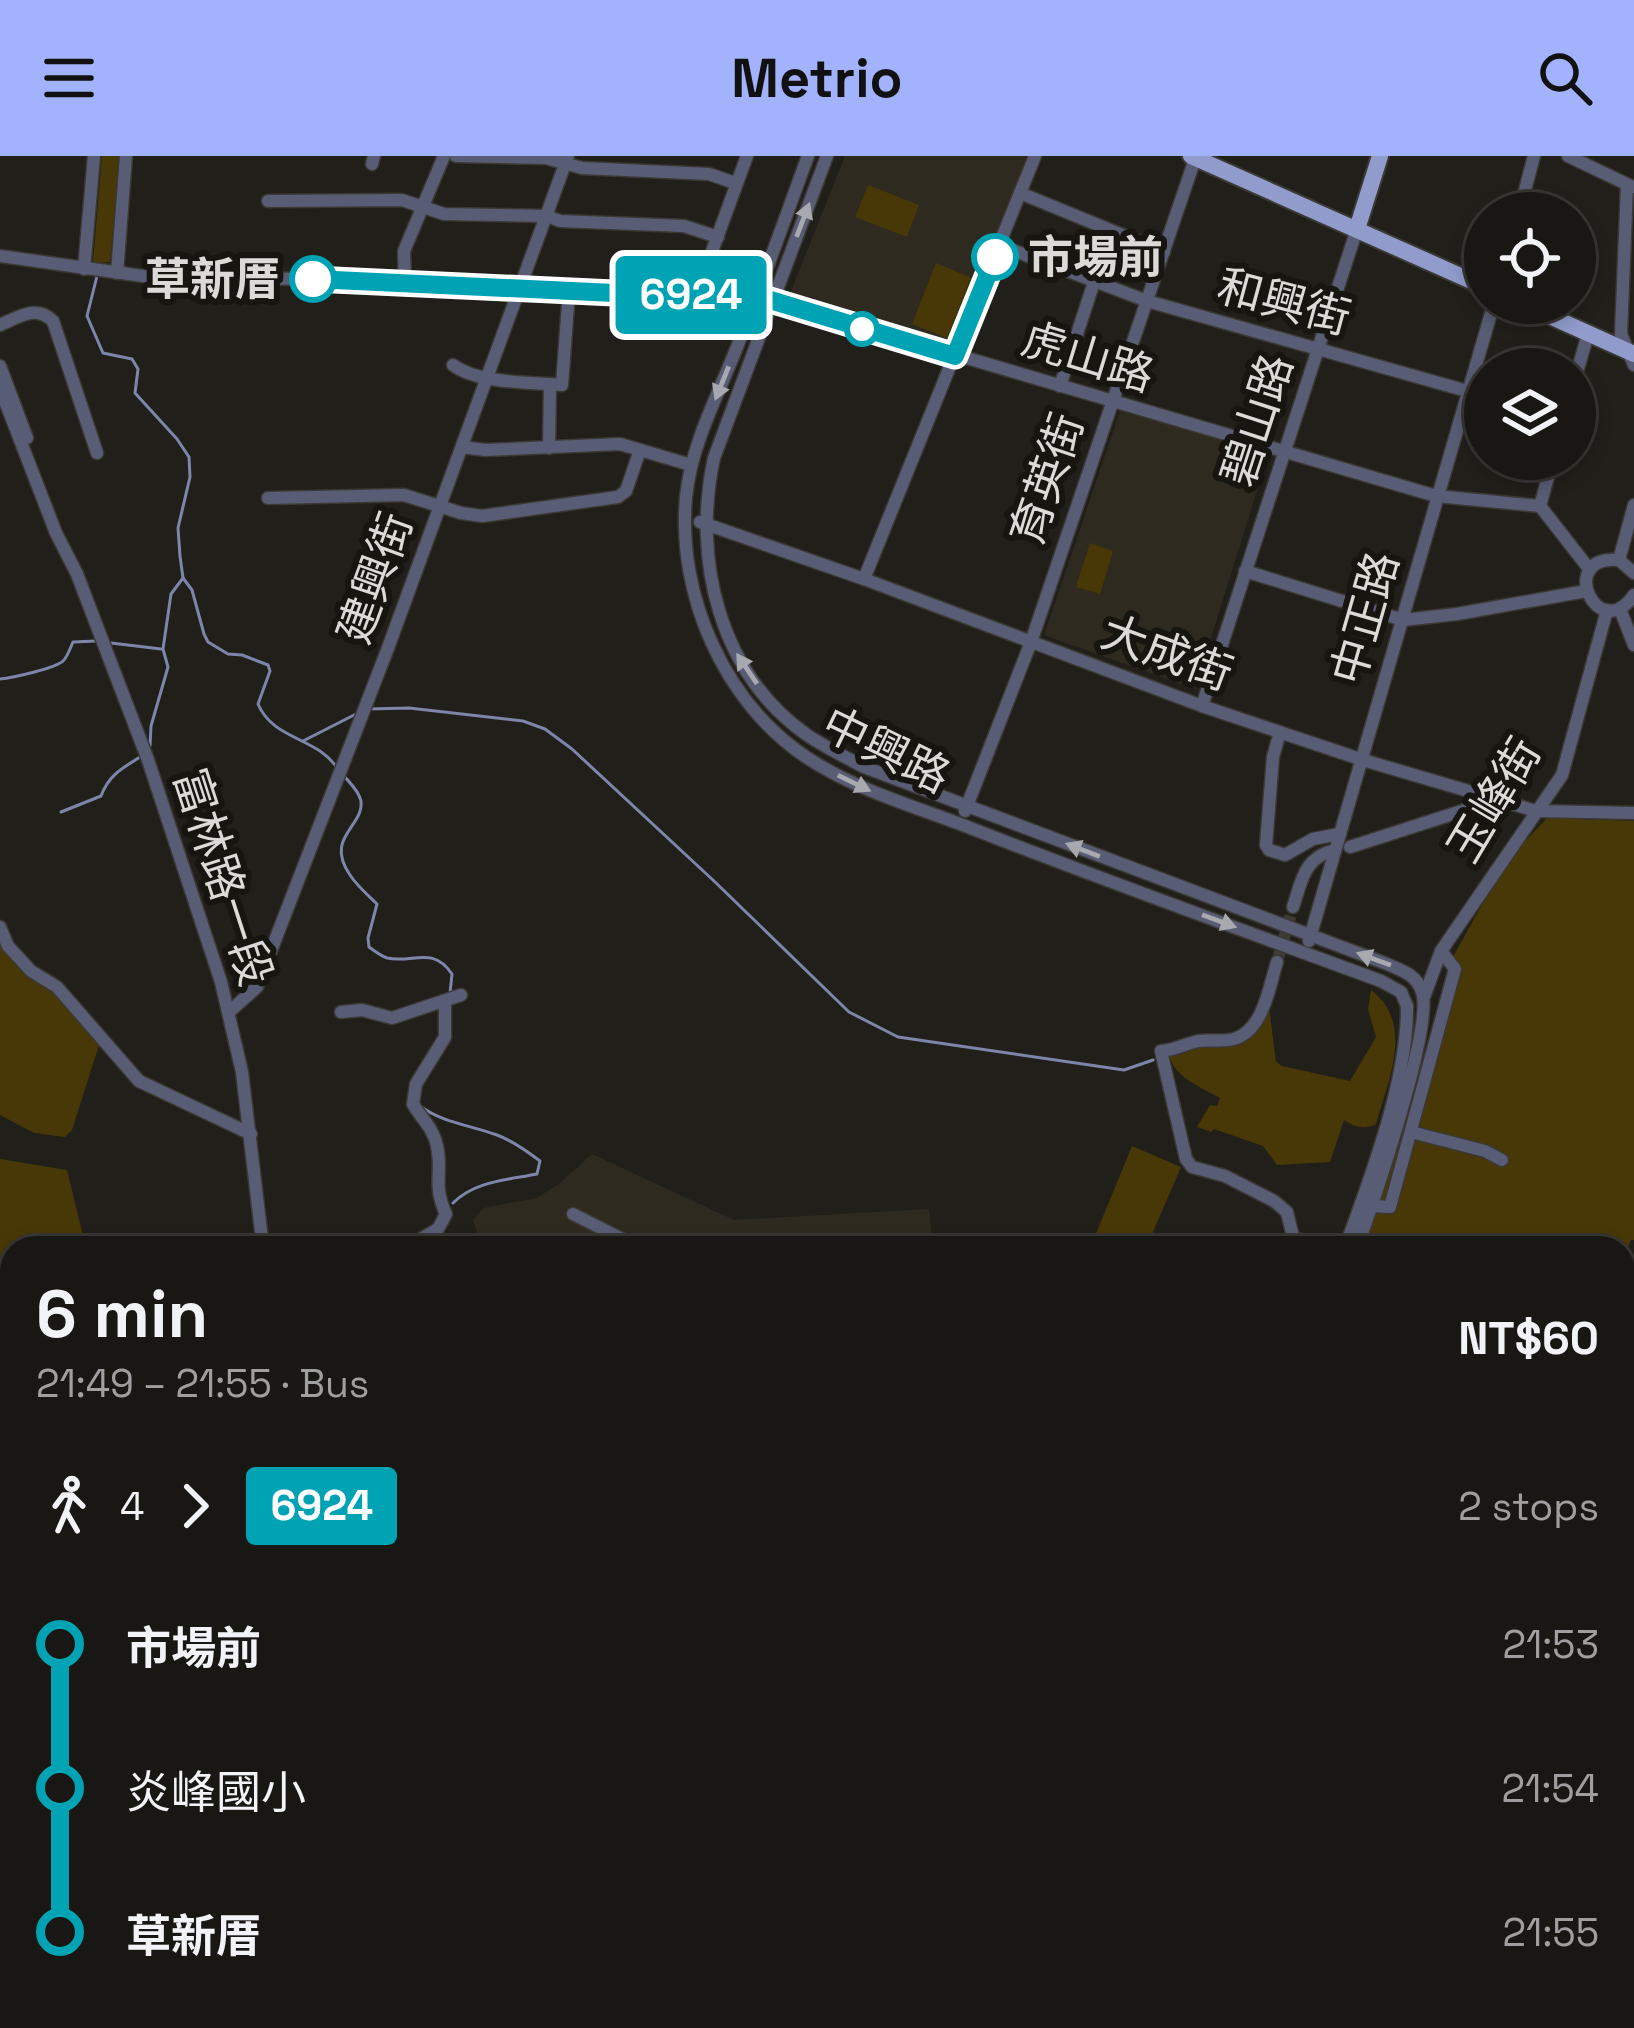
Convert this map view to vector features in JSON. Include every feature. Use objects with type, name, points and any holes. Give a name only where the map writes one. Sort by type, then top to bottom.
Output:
[{"type":"main road","name":"碧山路","points":[[1357,229],[1380,156]]},
{"type":"main road","points":[[1194,157],[1464,277]]},
{"type":"main road","points":[[1566,324],[1631,356]]},
{"type":"street","points":[[84,269],[94,156]]},
{"type":"street","points":[[117,273],[126,156]]},
{"type":"street","points":[[405,283],[404,251],[444,156]]},
{"type":"street","points":[[456,156],[567,159],[582,167],[694,172],[736,183]]},
{"type":"street","points":[[696,295],[747,156]]},
{"type":"street","name":"中興路","points":[[808,156],[691,464],[685,519],[693,586],[711,643],[735,684],[762,719],[805,757],[835,774],[916,809],[1381,981],[1401,992],[1407,1006]]},
{"type":"street","name":"中興路","points":[[827,156],[714,458],[707,490],[710,576],[720,617],[739,659],[766,697],[807,735],[864,767],[1388,964],[1416,978],[1425,997]]},
{"type":"street","points":[[864,579],[1036,156]]},
{"type":"street","points":[[1525,192],[1534,156]]},
{"type":"street","points":[[1568,156],[1630,186],[1622,334],[1631,356]]},
{"type":"street","name":"育英街","points":[[961,824],[1030,642],[1194,157]]},
{"type":"street","name":"建興街","points":[[229,1012],[257,987],[364,713],[567,159]]},
{"type":"street","points":[[1021,193],[1164,252]]},
{"type":"street","points":[[268,201],[403,200],[444,214],[683,226],[718,237]]},
{"type":"street","name":"碧山路","points":[[1202,706],[1357,229]]},
{"type":"street","name":"和興街","points":[[1000,245],[1148,302],[1464,390]]},
{"type":"street","name":"虎山路","points":[[0,256],[157,278],[298,278],[757,296],[1436,496],[1540,506]]},
{"type":"street","points":[[1060,386],[1094,282]]},
{"type":"street","points":[[549,448],[569,291]]},
{"type":"street","points":[[0,325],[32,312],[47,315],[53,322],[97,453]]},
{"type":"street","points":[[1584,348],[1588,334]]},
{"type":"street","points":[[453,365],[487,378],[556,384]]},
{"type":"street","name":"富林路一段","points":[[0,366],[62,542]]},
{"type":"street","name":"富林路一段","points":[[0,388],[148,760],[221,982],[242,1072],[261,1236]]},
{"type":"street","name":"中正路","points":[[1304,953],[1464,401]]},
{"type":"street","points":[[462,447],[485,451],[620,444],[691,464]]},
{"type":"street","points":[[268,498],[404,495],[482,516],[618,497],[626,491],[640,450]]},
{"type":"street","points":[[1547,480],[1540,506],[1590,570]]},
{"type":"street","points":[[1618,560],[1634,505]]},
{"type":"street","name":"大成街","points":[[685,519],[1363,760],[1536,811],[1634,813]]},
{"type":"street","points":[[1634,573],[1618,560],[1603,560],[1586,576],[1586,591],[1593,604],[1614,609],[1634,645]]},
{"type":"street","points":[[1245,571],[1403,620],[1586,591]]},
{"type":"street","points":[[1614,609],[1634,595]]},
{"type":"street","name":"玉峰街","points":[[1425,997],[1441,951],[1562,775],[1614,609]]},
{"type":"street","points":[[1280,732],[1273,757],[1266,845],[1285,855],[1313,839],[1339,834]]},
{"type":"street","points":[[1350,847],[1468,809],[1482,795]]},
{"type":"street","points":[[1293,907],[1306,867],[1321,854],[1335,850]]},
{"type":"street","points":[[0,927],[8,946],[32,971],[57,987],[139,1081],[251,1134]]},
{"type":"street","points":[[1367,1204],[1390,1207],[1454,969],[1441,951]]},
{"type":"street","points":[[1277,962],[1250,1030],[1235,1039],[1161,1051],[1186,1160],[1192,1167],[1225,1176],[1274,1201],[1287,1212],[1293,1236]]},
{"type":"street","points":[[1360,1236],[1407,1036],[1407,1006],[1425,997]]},
{"type":"street","points":[[1351,1236],[1389,1153],[1421,1034],[1425,997]]},
{"type":"street","points":[[341,1012],[362,1010],[392,1018],[453,998],[445,1037],[416,1084],[413,1104],[437,1146],[436,1185],[446,1214],[438,1228],[425,1236]]},
{"type":"street","points":[[1411,1132],[1485,1151],[1502,1160]]},
{"type":"street","points":[[573,1214],[616,1236]]},
{"type":"shaded area","points":[[102,156],[120,156],[110,262],[93,263]]},
{"type":"shaded area","points":[[845,156],[1029,156],[952,346],[789,296]]},
{"type":"shaded area","points":[[868,185],[919,205],[907,237],[855,217]]},
{"type":"shaded area","points":[[936,263],[971,278],[947,338],[912,324]]},
{"type":"shaded area","points":[[1123,403],[1270,449],[1195,689],[1044,635]]},
{"type":"shaded area","points":[[1090,543],[1113,551],[1100,594],[1076,587]]},
{"type":"shaded area","points":[[1547,818],[1634,821],[1634,1236],[1368,1236],[1449,964],[1517,850]]},
{"type":"shaded area","points":[[0,938],[100,1042],[72,1130],[65,1137],[34,1133],[0,1115]]},
{"type":"shaded area","points":[[1371,990],[1392,1019],[1391,1071],[1376,1124],[1359,1127],[1344,1120],[1330,1162],[1277,1165],[1263,1146],[1197,1127],[1220,1098],[1182,1075],[1168,1052],[1237,1036],[1268,999],[1276,1062],[1350,1081],[1376,1037],[1368,1009]]},
{"type":"shaded area","points":[[1132,1146],[1181,1167],[1151,1236],[1095,1236]]},
{"type":"shaded area","points":[[592,1154],[734,1220],[929,1209],[932,1236],[478,1236],[473,1220],[483,1208],[537,1198]]},
{"type":"shaded area","points":[[0,1159],[67,1170],[83,1236],[0,1236]]},
{"type":"waterway","points":[[97,276],[87,316],[103,353],[132,359],[138,369],[135,393],[189,457],[190,477],[178,528],[180,556],[183,578],[192,590],[204,634],[228,654],[268,665],[258,704],[265,716],[318,750],[338,769]]},
{"type":"waterway","points":[[150,746],[168,667],[163,649],[171,594],[183,578]]},
{"type":"waterway","points":[[0,679],[52,667],[64,659],[73,642],[96,641]]},
{"type":"waterway","points":[[111,643],[161,649]]},
{"type":"waterway","points":[[367,709],[409,708],[523,721],[545,729],[714,881],[849,1012],[898,1037],[1124,1070],[1153,1060]]},
{"type":"waterway","points":[[303,741],[358,713]]},
{"type":"waterway","points":[[61,812],[101,796],[112,778],[140,757]]},
{"type":"waterway","points":[[344,776],[361,801],[343,842],[343,862],[377,904],[369,947],[387,958],[437,960],[452,974],[450,993]]},
{"type":"waterway","points":[[420,1106],[447,1120],[503,1137],[540,1161],[537,1174],[481,1186],[453,1203]]},
{"type":"tunnel","points":[[1277,962],[1293,907]]},
{"type":"bus line","name":"6924","points":[[313,279],[757,296],[955,356],[995,257]]},
{"type":"place","name":"市場前","points":[[995,257]]},
{"type":"place","name":"草新厝","points":[[313,279]]}]
